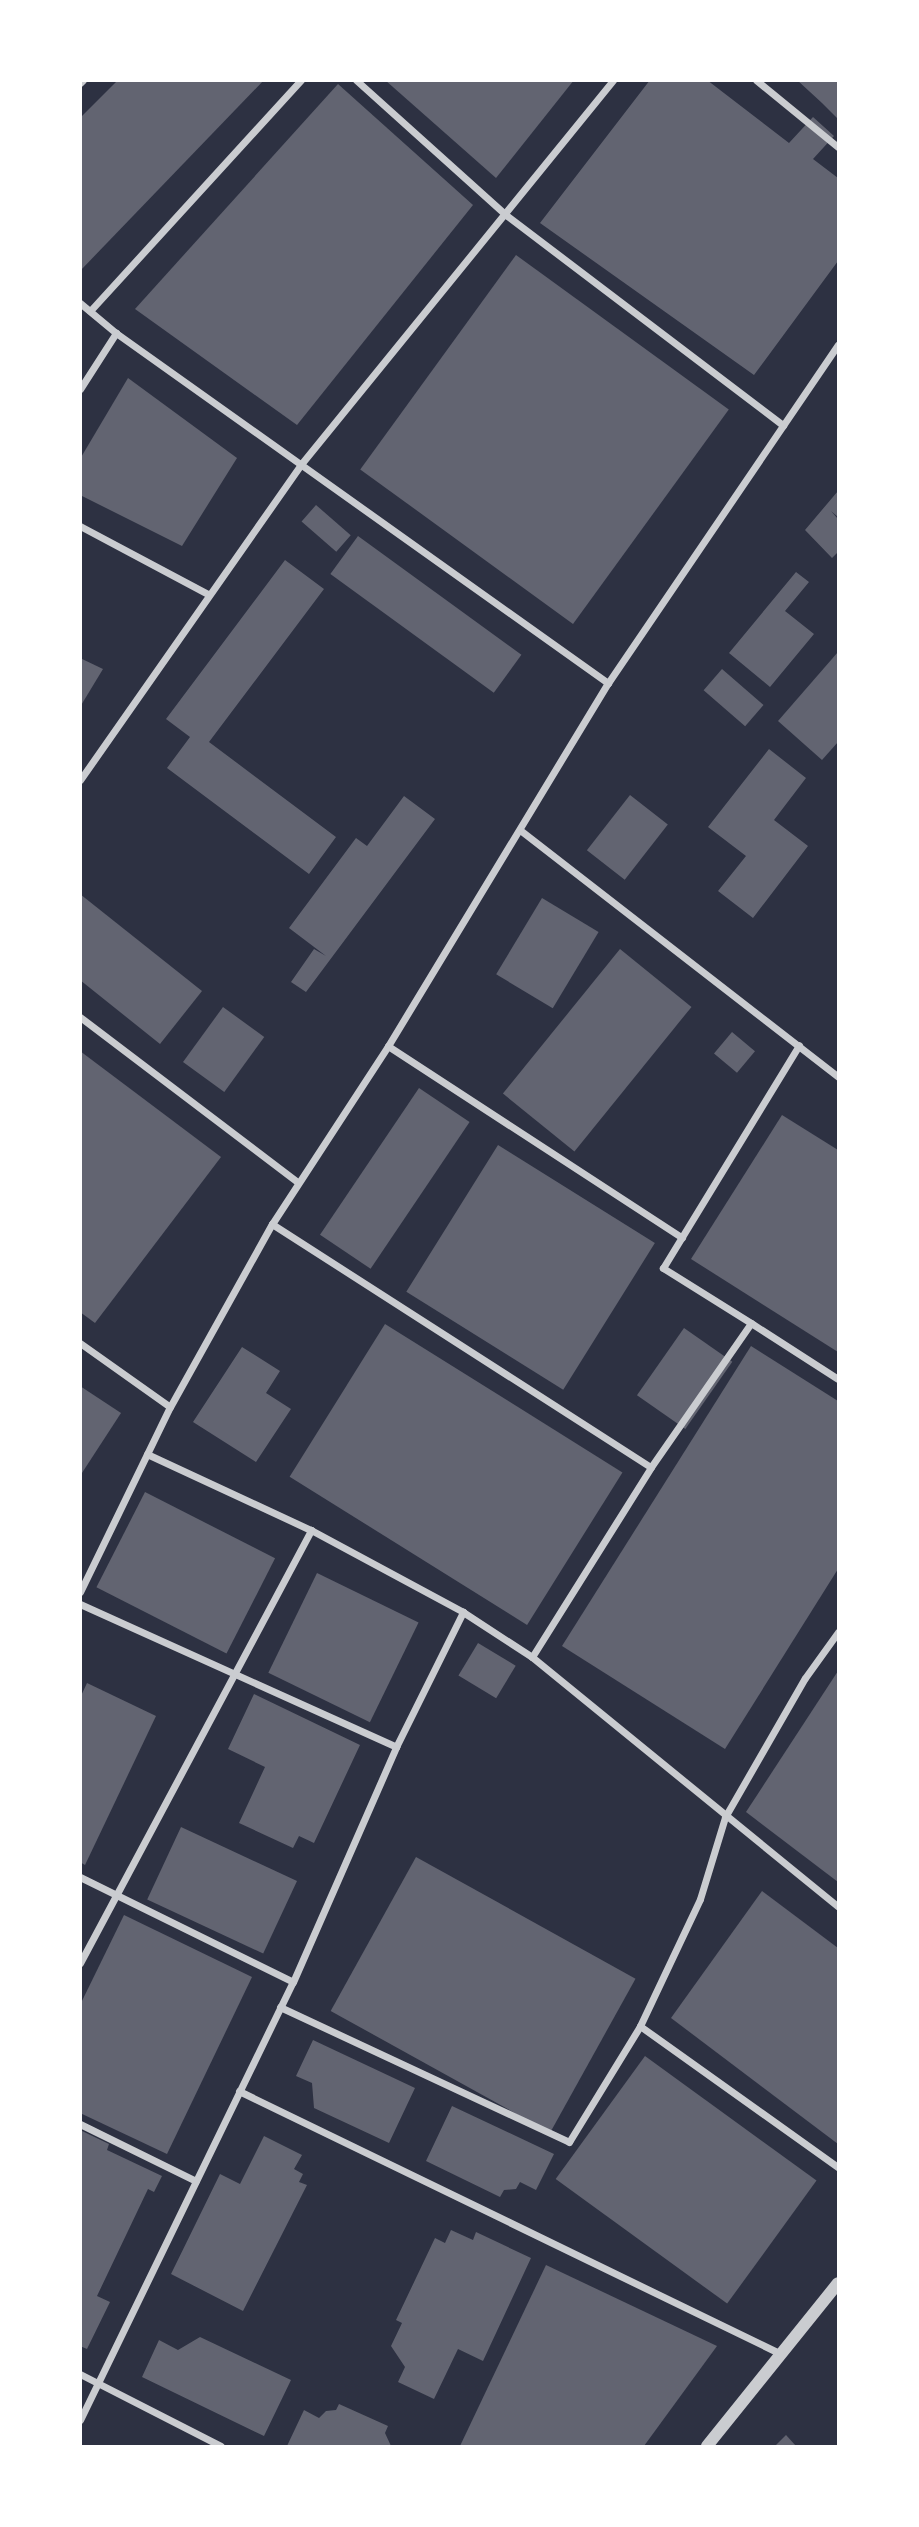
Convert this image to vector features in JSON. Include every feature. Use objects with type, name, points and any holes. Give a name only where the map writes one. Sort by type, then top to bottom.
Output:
[{"type":"street","points":[[90,311],[301,80]]},
{"type":"street","points":[[356,80],[506,215],[783,425]]},
{"type":"street","points":[[80,780],[302,463],[613,80]]},
{"type":"street","points":[[756,80],[838,147]]},
{"type":"street","points":[[80,303],[116,333],[608,683]]},
{"type":"street","points":[[80,389],[116,333]]},
{"type":"street","points":[[80,1592],[170,1407],[297,1182],[388,1046],[608,683],[838,345]]},
{"type":"street","points":[[80,526],[208,594]]},
{"type":"street","points":[[520,830],[838,1077]]},
{"type":"street","points":[[80,1017],[297,1182]]},
{"type":"street","points":[[799,1045],[663,1268],[838,1379]]},
{"type":"street","points":[[388,1046],[682,1238]]},
{"type":"street","points":[[272,1224],[651,1467]]},
{"type":"street","points":[[532,1657],[651,1467],[751,1323]]},
{"type":"street","points":[[80,1343],[170,1407]]},
{"type":"street","points":[[146,1454],[311,1530],[463,1612],[532,1657],[838,1907]]},
{"type":"street","points":[[80,1963],[113,1894],[237,1674],[311,1530]]},
{"type":"street","points":[[80,1604],[396,1747]]},
{"type":"street","points":[[80,2420],[293,1982],[396,1747],[463,1612]]},
{"type":"street","points":[[280,2007],[569,2142],[640,2026],[700,1899],[725,1817],[805,1678],[838,1632]]},
{"type":"street","points":[[80,1877],[293,1982]]},
{"type":"street","points":[[640,2026],[838,2167]]},
{"type":"street","points":[[239,2091],[781,2354]]},
{"type":"street","points":[[80,2124],[196,2181]]},
{"type":"street","points":[[707,2446],[838,2283]]},
{"type":"street","points":[[80,2374],[221,2446]]},
{"type":"building","points":[[118,80],[264,80],[80,271],[80,118]]},
{"type":"building","points":[[385,80],[574,80],[496,178]]},
{"type":"building","points":[[650,80],[707,80],[789,143],[813,117],[834,136],[813,159],[838,178],[838,261],[754,375],[540,223]]},
{"type":"building","points":[[797,80],[838,80],[838,119],[822,103]]},
{"type":"building","points":[[338,84],[473,205],[297,425],[135,309]]},
{"type":"building","points":[[516,255],[729,410],[573,624],[360,469]]},
{"type":"building","points":[[128,378],[237,458],[182,546],[80,495],[80,459]]},
{"type":"building","points":[[838,491],[838,517],[831,511],[838,519],[838,552],[832,558],[805,530]]},
{"type":"building","points":[[316,505],[351,535],[336,552],[302,522]]},
{"type":"building","points":[[358,536],[521,655],[494,693],[330,574]]},
{"type":"building","points":[[285,560],[324,589],[209,742],[336,837],[309,874],[167,768],[190,737],[166,719]]},
{"type":"building","points":[[796,572],[809,582],[785,611],[814,634],[770,687],[729,653]]},
{"type":"building","points":[[838,652],[838,742],[822,760],[778,721]]},
{"type":"building","points":[[80,658],[103,669],[80,707]]},
{"type":"building","points":[[722,669],[764,705],[745,726],[704,690]]},
{"type":"building","points":[[769,749],[806,778],[774,820],[808,846],[753,918],[718,891],[746,856],[708,827]]},
{"type":"building","points":[[630,795],[668,825],[625,880],[587,850]]},
{"type":"building","points":[[404,796],[435,819],[306,992],[291,982],[314,949],[326,956],[289,928],[356,838],[367,846]]},
{"type":"building","points":[[80,894],[202,991],[160,1044],[80,980]]},
{"type":"building","points":[[542,898],[599,932],[553,1008],[496,974]]},
{"type":"building","points":[[620,949],[691,1007],[574,1151],[503,1094]]},
{"type":"building","points":[[223,1007],[264,1037],[224,1092],[183,1062]]},
{"type":"building","points":[[732,1032],[755,1051],[737,1073],[714,1053]]},
{"type":"building","points":[[80,1051],[221,1157],[95,1323],[80,1312]]},
{"type":"building","points":[[419,1088],[470,1122],[371,1269],[320,1235]]},
{"type":"building","points":[[782,1115],[838,1150],[838,1352],[691,1259]]},
{"type":"building","points":[[498,1145],[655,1243],[563,1390],[406,1292]]},
{"type":"building","points":[[385,1324],[622,1472],[527,1625],[290,1477]]},
{"type":"building","points":[[684,1328],[732,1362],[685,1429],[637,1395]]},
{"type":"building","points":[[751,1346],[838,1401],[838,1569],[725,1749],[562,1646]]},
{"type":"building","points":[[242,1347],[280,1371],[266,1393],[291,1409],[256,1462],[193,1422]]},
{"type":"building","points":[[80,1386],[121,1413],[80,1476]]},
{"type":"building","points":[[145,1492],[275,1558],[227,1654],[96,1587]]},
{"type":"building","points":[[317,1573],[419,1623],[370,1722],[268,1673]]},
{"type":"building","points":[[478,1643],[516,1666],[496,1698],[458,1676]]},
{"type":"building","points":[[838,1671],[838,1882],[746,1812]]},
{"type":"building","points":[[87,1683],[156,1716],[85,1865],[80,1862],[80,1698]]},
{"type":"building","points":[[254,1694],[360,1745],[314,1843],[299,1836],[293,1848],[239,1823],[265,1767],[228,1749]]},
{"type":"building","points":[[181,1827],[297,1881],[263,1954],[147,1900]]},
{"type":"building","points":[[416,1857],[636,1979],[550,2133],[331,2011]]},
{"type":"building","points":[[762,1891],[838,1948],[838,2144],[671,2018]]},
{"type":"building","points":[[124,1915],[252,1977],[167,2154],[80,2113],[80,2005]]},
{"type":"building","points":[[313,2040],[415,2088],[389,2143],[314,2108],[312,2083],[296,2076]]},
{"type":"building","points":[[645,2056],[817,2181],[727,2304],[556,2179]]},
{"type":"building","points":[[452,2106],[554,2154],[536,2190],[520,2182],[516,2189],[504,2190],[500,2197],[426,2161]]},
{"type":"building","points":[[80,2130],[109,2144],[107,2150],[162,2176],[154,2192],[148,2189],[97,2296],[110,2302],[87,2349],[80,2346]]},
{"type":"building","points":[[264,2136],[302,2155],[294,2169],[303,2174],[299,2182],[307,2185],[243,2311],[171,2274],[220,2174],[240,2184]]},
{"type":"building","points":[[451,2230],[473,2240],[476,2232],[531,2258],[483,2361],[458,2349],[434,2399],[398,2382],[405,2367],[391,2346],[402,2323],[396,2320],[435,2238],[445,2243]]},
{"type":"building","points":[[546,2265],[717,2346],[644,2446],[460,2446]]},
{"type":"building","points":[[200,2337],[291,2380],[264,2436],[142,2377],[159,2340],[178,2350]]},
{"type":"building","points":[[339,2404],[388,2426],[385,2433],[391,2446],[287,2446],[304,2410],[319,2418],[326,2411],[336,2410]]},
{"type":"building","points":[[786,2435],[796,2446],[775,2446]]}]
